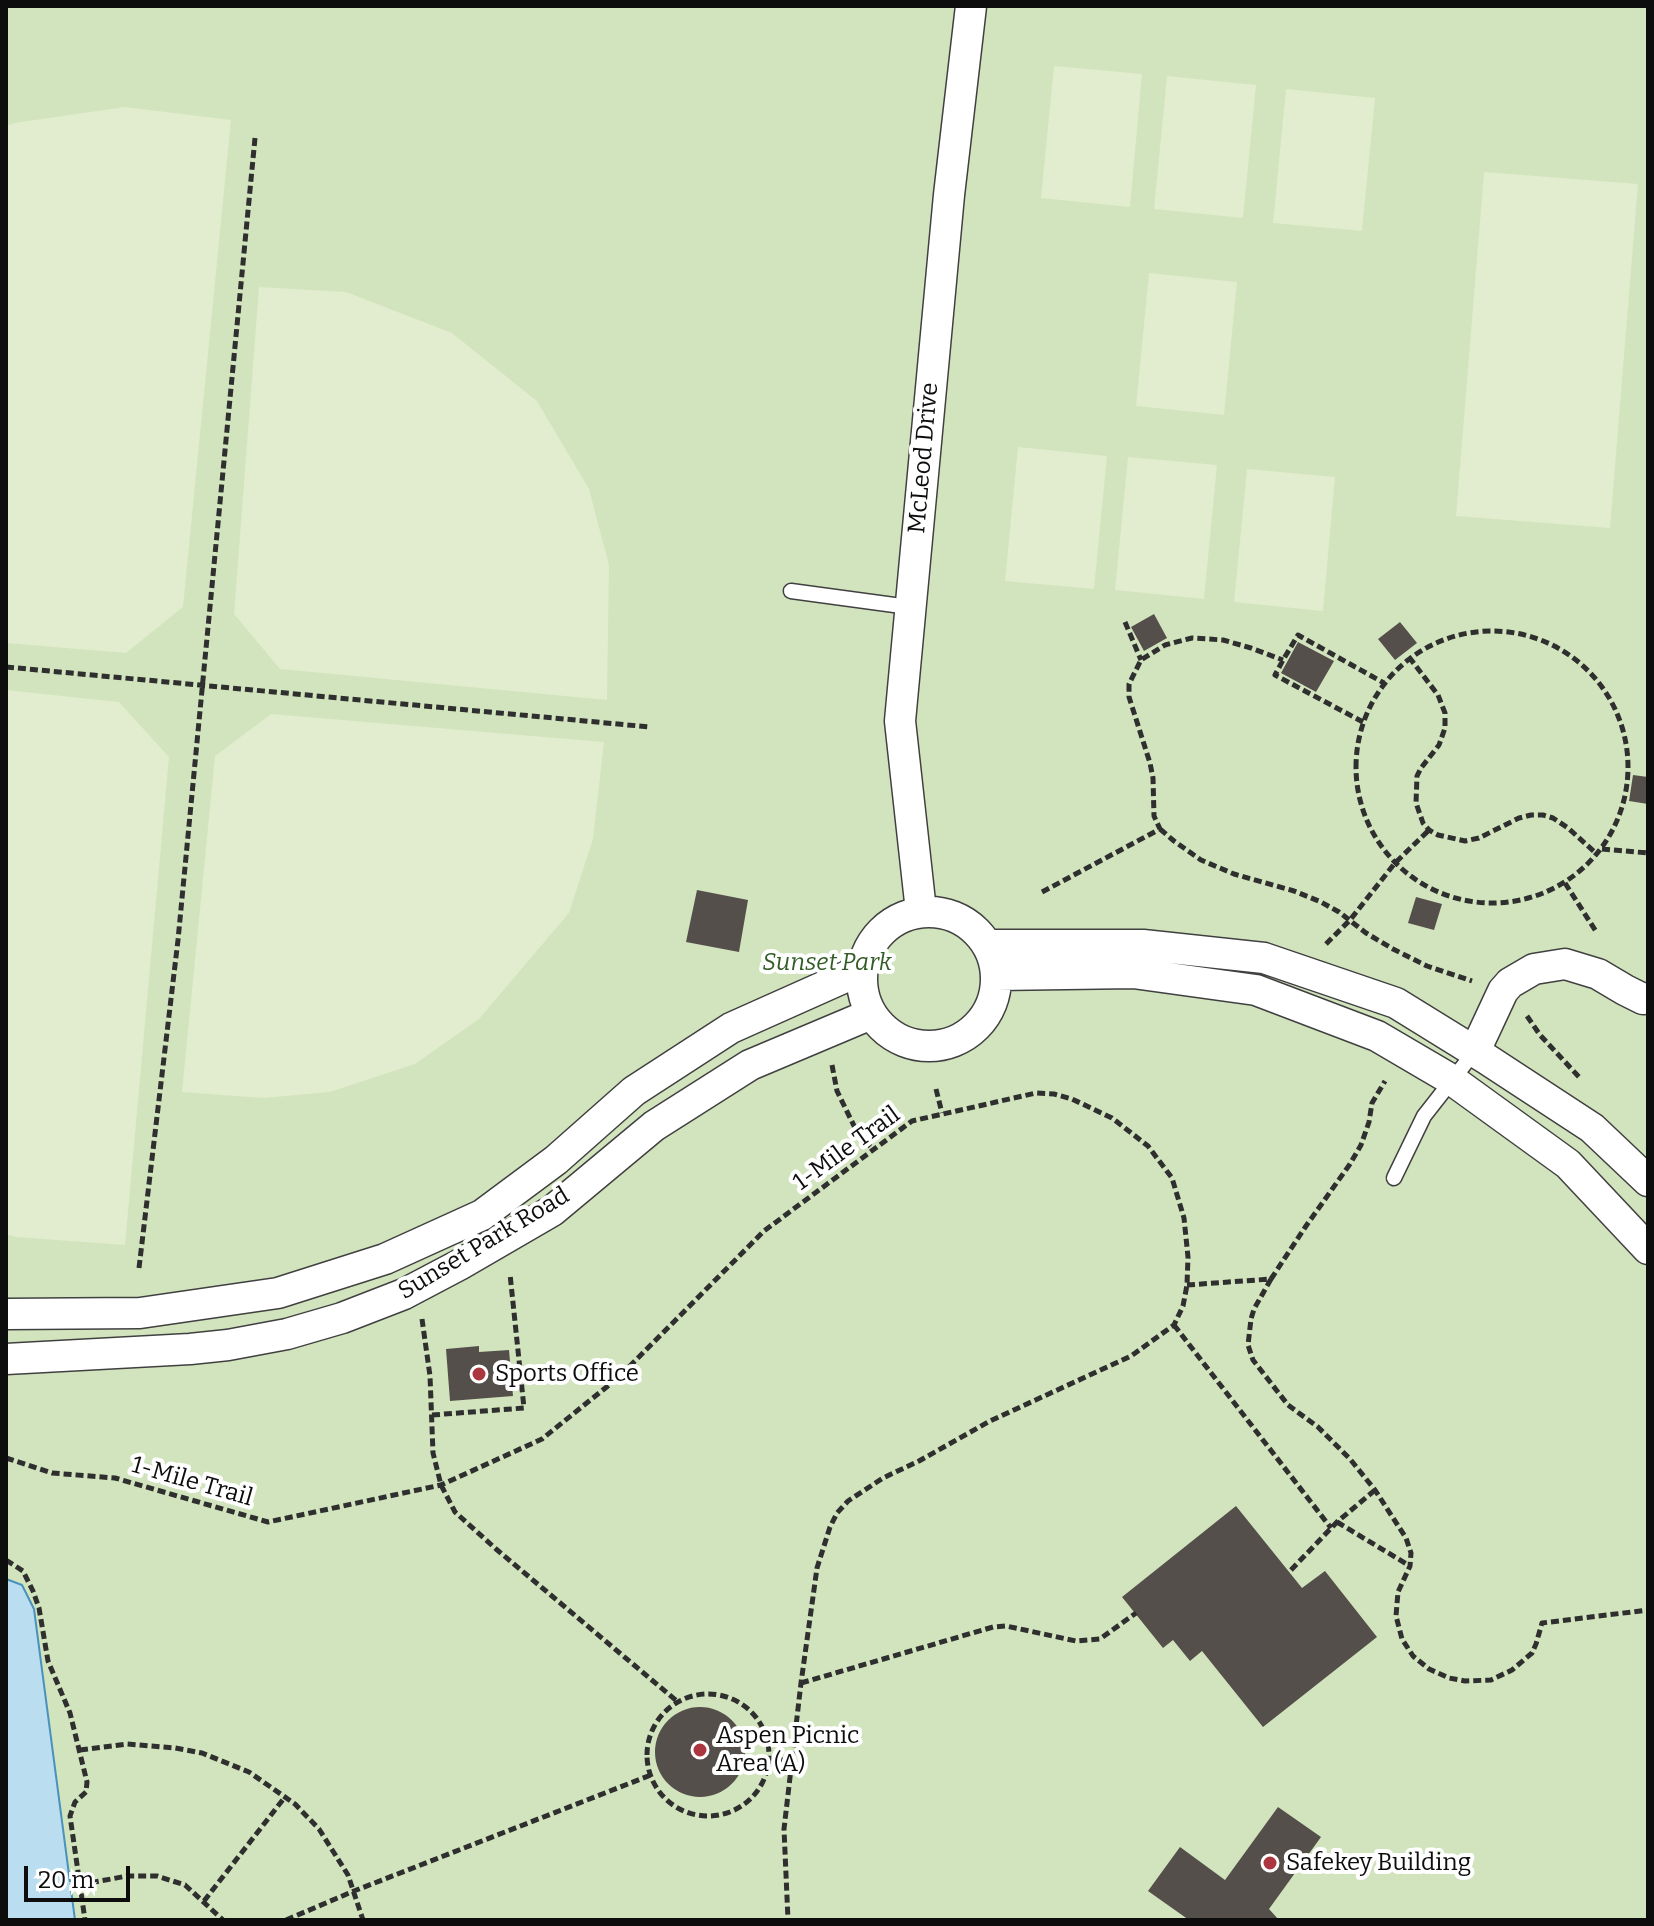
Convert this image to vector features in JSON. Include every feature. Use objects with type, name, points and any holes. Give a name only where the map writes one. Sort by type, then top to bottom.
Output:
[{"type":"street","name":"McLeod Drive","points":[[921,911],[900,721],[949,195],[971,6]]},
{"type":"street","points":[[921,911],[943,912],[964,920],[987,945],[997,975],[995,997],[985,1017],[969,1033],[950,1043],[928,1047],[905,1042],[885,1031],[871,1014],[862,993],[861,970],[868,949],[881,931],[899,917],[921,911]]},
{"type":"street","points":[[987,945],[1143,945],[1264,958],[1396,1003],[1592,1128],[1648,1181]]},
{"type":"street","points":[[1475,1051],[1503,991],[1510,983],[1534,969],[1565,964],[1598,974],[1643,999],[1648,998]]},
{"type":"street","name":"Sunset Park Road","points":[[6,1314],[140,1313],[278,1293],[385,1259],[482,1215],[556,1160],[634,1091],[731,1028],[861,970]]},
{"type":"street","points":[[997,975],[1133,973],[1256,990],[1377,1036],[1452,1080],[1568,1164],[1648,1249]]},
{"type":"street","name":"Sunset Park Road","points":[[6,1359],[228,1345],[301,1330],[404,1294],[552,1211],[654,1126],[750,1065],[871,1014]]},
{"type":"lane","points":[[791,591],[909,607]]},
{"type":"lane","points":[[1394,1178],[1424,1116],[1475,1051]]},
{"type":"path","points":[[139,1268],[178,940],[255,138]]},
{"type":"path","points":[[1125,622],[1141,660]]},
{"type":"path","points":[[1487,631],[1530,637],[1569,655],[1601,685],[1625,724],[1630,770],[1621,816],[1600,852],[1565,883],[1520,902],[1473,903],[1429,888],[1392,861],[1366,822],[1355,779],[1358,735],[1375,694],[1409,657],[1443,638],[1487,631]]},
{"type":"path","points":[[1363,722],[1275,675],[1283,660],[1298,635],[1384,683]]},
{"type":"path","points":[[1283,660],[1223,640],[1192,638],[1165,645],[1141,660],[1129,684],[1129,697],[1150,763],[1154,816],[1160,829],[1201,860],[1321,902],[1393,949],[1427,966],[1478,983]]},
{"type":"path","points":[[1409,657],[1438,695],[1445,713],[1445,728],[1439,745],[1417,776],[1416,803],[1429,830],[1465,841],[1479,838],[1519,818],[1543,815],[1553,818],[1600,852],[1648,853]]},
{"type":"path","points":[[6,667],[650,727]]},
{"type":"path","points":[[1042,892],[1160,829]]},
{"type":"path","points":[[1320,951],[1350,920],[1395,863],[1429,830]]},
{"type":"path","points":[[1565,883],[1597,933]]},
{"type":"path","points":[[1523,1011],[1540,1035],[1585,1083]]},
{"type":"path","points":[[834,1073],[837,1091],[858,1134],[873,1149]]},
{"type":"path","points":[[1385,1081],[1372,1103],[1365,1133],[1350,1164],[1306,1226],[1254,1309],[1248,1345],[1253,1360],[1288,1405],[1342,1450],[1375,1490],[1406,1538],[1411,1553],[1410,1566],[1398,1592],[1396,1616],[1402,1639],[1413,1656],[1429,1669],[1465,1681],[1491,1680],[1512,1670],[1532,1653],[1542,1623],[1648,1610]]},
{"type":"path","points":[[936,1089],[942,1113]]},
{"type":"path","name":"1-Mile Trail","points":[[6,1458],[52,1473],[115,1478],[268,1522],[441,1485],[542,1439],[619,1377],[764,1231],[912,1121],[1036,1093],[1072,1099],[1112,1118],[1148,1146],[1172,1178],[1184,1218],[1188,1257],[1183,1306],[1174,1325]]},
{"type":"path","points":[[432,1415],[524,1408],[509,1270]]},
{"type":"path","points":[[1187,1285],[1271,1279]]},
{"type":"path","points":[[422,1318],[430,1376],[433,1453],[441,1485],[455,1512],[678,1702]]},
{"type":"path","points":[[788,1920],[784,1829],[817,1568],[830,1527],[848,1501],[883,1478],[990,1421],[1131,1356],[1174,1325],[1331,1528]]},
{"type":"path","points":[[1291,1570],[1337,1522],[1375,1490]]},
{"type":"path","points":[[1337,1522],[1410,1566]]},
{"type":"path","points":[[6,1560],[23,1571],[33,1591],[48,1661],[70,1713],[80,1750],[87,1782],[86,1792],[75,1802],[70,1816],[85,1920]]},
{"type":"path","points":[[801,1683],[993,1627],[1006,1626],[1076,1641],[1100,1639],[1136,1613]]},
{"type":"path","points":[[698,1694],[718,1694],[737,1701],[753,1713],[765,1730],[769,1760],[760,1788],[746,1803],[728,1813],[708,1816],[689,1813],[671,1803],[657,1788],[649,1770],[647,1750],[652,1730],[662,1714],[678,1702],[698,1694]]},
{"type":"path","points":[[80,1750],[127,1744],[175,1748],[202,1753],[249,1772],[295,1804],[319,1829],[348,1875],[363,1920]]},
{"type":"path","points":[[769,1760],[792,1760]]},
{"type":"path","points":[[286,1920],[651,1775]]},
{"type":"path","points":[[204,1901],[285,1797]]},
{"type":"path","points":[[79,1885],[127,1876],[157,1876],[185,1885],[223,1920]]},
{"type":"green space","name":"Sunset Park","points":[[6,6],[1648,6],[1648,1920],[6,1920]]},
{"type":"green space","points":[[1054,66],[1142,74],[1130,207],[1041,198]]},
{"type":"green space","points":[[1167,76],[1256,85],[1243,218],[1154,209]]},
{"type":"green space","points":[[1286,89],[1375,98],[1362,231],[1273,223]]},
{"type":"green space","points":[[125,107],[231,120],[183,607],[126,653],[6,643],[6,126]]},
{"type":"green space","points":[[1484,172],[1638,184],[1610,528],[1456,516]]},
{"type":"green space","points":[[1149,273],[1237,282],[1224,415],[1136,406]]},
{"type":"green space","points":[[259,287],[346,292],[452,333],[537,401],[589,489],[609,565],[607,700],[280,669],[234,614]]},
{"type":"green space","points":[[1018,447],[1107,456],[1094,589],[1005,581]]},
{"type":"green space","points":[[1128,457],[1217,465],[1204,599],[1115,590]]},
{"type":"green space","points":[[1247,469],[1335,477],[1323,611],[1234,602]]},
{"type":"green space","points":[[6,690],[119,702],[169,757],[125,1245],[6,1234]]},
{"type":"green space","points":[[271,714],[604,742],[593,839],[569,913],[479,1019],[415,1064],[330,1092],[263,1098],[182,1092],[215,756]]},
{"type":"water","points":[[6,1579],[22,1585],[34,1609],[75,1920],[6,1920]]},
{"type":"building","points":[[1154,614],[1167,638],[1144,651],[1131,627]]},
{"type":"building","points":[[1400,622],[1417,643],[1395,660],[1378,639]]},
{"type":"building","points":[[1298,642],[1334,661],[1316,692],[1281,673]]},
{"type":"building","points":[[1633,775],[1648,777],[1648,804],[1629,801]]},
{"type":"building","points":[[697,890],[748,900],[739,952],[686,942]]},
{"type":"building","points":[[1416,897],[1442,904],[1434,930],[1408,923]]},
{"type":"building","name":"Sports Office","points":[[479,1346],[479,1352],[509,1350],[513,1396],[450,1401],[446,1349]]},
{"type":"building","points":[[1236,1506],[1302,1588],[1325,1571],[1377,1637],[1263,1727],[1202,1651],[1190,1661],[1173,1640],[1163,1648],[1122,1597]]},
{"type":"building","name":"Aspen Picnic Area (A)","points":[[700,1707],[717,1711],[732,1720],[741,1735],[745,1752],[741,1769],[732,1784],[717,1793],[700,1797],[683,1793],[668,1784],[659,1769],[655,1752],[659,1735],[668,1720],[683,1711]]},
{"type":"building","name":"Safekey Building","points":[[1278,1807],[1321,1837],[1269,1909],[1279,1920],[1189,1920],[1148,1891],[1180,1847],[1225,1880]]},
{"type":"place","name":"Sports Office","points":[[479,1374]]},
{"type":"place","name":"Aspen Picnic Area (A)","points":[[700,1750]]},
{"type":"place","name":"Safekey Building","points":[[1270,1863]]}]
